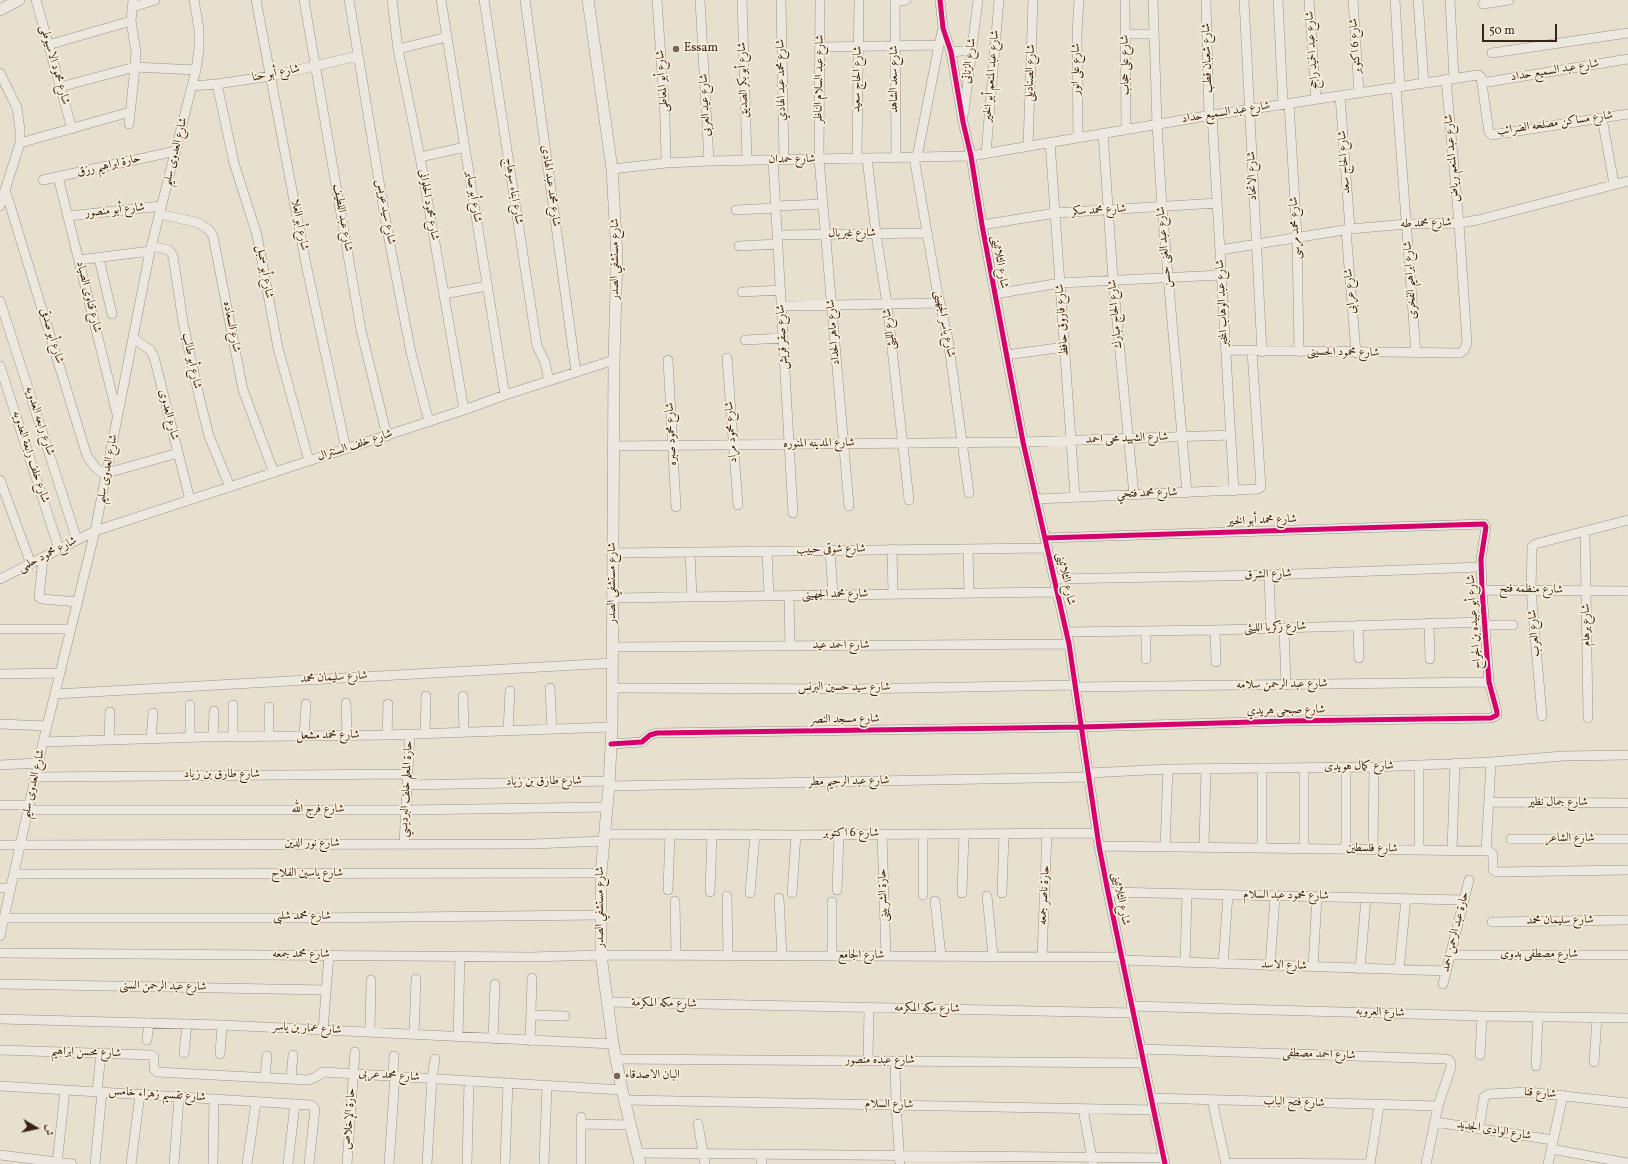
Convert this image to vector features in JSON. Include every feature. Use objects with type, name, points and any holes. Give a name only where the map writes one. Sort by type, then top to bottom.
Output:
[{"type":"street","points":[[4,5],[19,0]]},
{"type":"street","name":"شارع محمود الاسيوطى","points":[[36,0],[72,129]]},
{"type":"street","points":[[128,124],[136,52],[131,21],[133,4],[155,0]]},
{"type":"street","name":"شارع العدوى سليم","points":[[0,936],[38,763],[95,531],[151,248],[196,70],[199,49],[199,29],[194,0]]},
{"type":"street","name":"شارع أبو العلا","points":[[256,0],[306,264],[346,449]]},
{"type":"street","name":"شارع عبد اللطيف","points":[[304,0],[361,330],[387,436]]},
{"type":"street","name":"شارع سيد عويس","points":[[349,0],[387,229],[409,345],[429,422]]},
{"type":"street","name":"شارع محمود الحلوانى","points":[[392,0],[398,49],[420,157],[464,410]]},
{"type":"street","name":"شارع أبو صابر","points":[[441,0],[505,394]]},
{"type":"street","name":"شارع ابناء سوهاج","points":[[484,0],[538,346],[545,362],[549,380]]},
{"type":"street","name":"شارع محمد عبد الهادى","points":[[524,0],[576,372]]},
{"type":"street","name":"شارع مستشفي الصدر","points":[[588,0],[612,169],[617,256],[614,360],[614,598],[612,744],[601,873],[601,955],[607,1002],[623,1095],[639,1159]]},
{"type":"street","name":"شارع أبو المعاطى","points":[[657,0],[665,117],[666,163]]},
{"type":"street","name":"شارع عيد العربى","points":[[700,0],[709,161]]},
{"type":"street","name":"شارع أبو بكر الصديق","points":[[742,0],[747,160]]},
{"type":"street","name":"شارع محمد عبد الهادي","points":[[781,0],[784,160]]},
{"type":"street","name":"شارع عبد السلام الناظر","points":[[819,159],[820,0]]},
{"type":"street","name":"شارع الحاج سعيد","points":[[859,0],[858,46],[862,158]]},
{"type":"street","points":[[895,1],[906,0]]},
{"type":"street","name":"شارع الثلاثينى","points":[[940,0],[943,28],[951,52],[1023,442],[1069,644],[1099,846],[1140,1049],[1165,1161]]},
{"type":"street","name":"شارع الزناتى","points":[[963,122],[978,0]]},
{"type":"street","name":"شارع عبد المنعم أبو الخير","points":[[986,153],[999,0]]},
{"type":"street","name":"شارع الصناديلى","points":[[1028,146],[1033,0]]},
{"type":"street","name":"شارع على انور","points":[[1078,138],[1077,34],[1079,0]]},
{"type":"street","name":"شارع على حجاب","points":[[1125,0],[1126,130]]},
{"type":"street","name":"شارع عبد الغنى حسن","points":[[1153,0],[1157,124],[1162,207],[1187,493]]},
{"type":"street","name":"شارع شعبان قطب","points":[[1206,0],[1211,115]]},
{"type":"street","name":"شارع الاتحاد","points":[[1244,0],[1262,352]]},
{"type":"street","name":"شارع محمد مرسى","points":[[1278,0],[1297,238],[1299,352]]},
{"type":"street","name":"شارع عبد الحميد راجح","points":[[1309,0],[1316,99]]},
{"type":"street","name":"شارع 6 اكتوبر","points":[[1353,0],[1359,93]]},
{"type":"street","name":"شارع ابراهيم الفخرى","points":[[1395,0],[1398,87],[1416,353]]},
{"type":"street","points":[[1418,0],[1424,83]]},
{"type":"street","name":"شارع عبد المنعم رياض","points":[[1450,0],[1450,79],[1466,343],[1466,347],[1460,353]]},
{"type":"street","points":[[1483,4],[1509,0]]},
{"type":"street","name":"شارع سعد الشاهد","points":[[895,1],[896,157]]},
{"type":"street","points":[[48,45],[131,21]]},
{"type":"street","points":[[916,157],[943,28]]},
{"type":"street","points":[[1492,53],[1628,33]]},
{"type":"street","points":[[1125,34],[1154,34]]},
{"type":"street","points":[[398,49],[447,37]]},
{"type":"street","points":[[820,47],[939,45]]},
{"type":"street","points":[[951,52],[972,50]]},
{"type":"street","name":"شارع أبو حنا","points":[[192,86],[218,84],[271,76],[358,56]]},
{"type":"street","name":"شارع عبد السميع حداد","points":[[971,156],[1211,115],[1450,79],[1478,75],[1482,80],[1628,59]]},
{"type":"street","points":[[60,87],[135,68],[196,70]]},
{"type":"street","points":[[0,73],[17,108],[20,118],[20,143],[0,206]]},
{"type":"street","name":"شارع مساكن مصلحه الضرائب","points":[[1482,80],[1489,132],[1492,135],[1628,114]]},
{"type":"street","name":"شارع أبو سمبل","points":[[218,84],[234,163],[257,235],[278,348],[309,461]]},
{"type":"street","name":"شارع الحاج سعد","points":[[1340,96],[1348,229]]},
{"type":"street","points":[[20,143],[130,112]]},
{"type":"street","name":"شارع عبد الوهاب المخبر","points":[[1211,115],[1234,491]]},
{"type":"street","points":[[1602,118],[1614,184]]},
{"type":"street","name":"شارع الحاج مبارك","points":[[1103,134],[1113,280],[1127,438],[1134,495]]},
{"type":"street","name":"شارع فاروق حافظ","points":[[1050,142],[1075,497]]},
{"type":"street","points":[[420,157],[465,147]]},
{"type":"street","name":"حارة ابراهيم رزق","points":[[43,180],[176,151]]},
{"type":"street","name":"شارع حمدان","points":[[612,169],[666,163],[709,161],[971,156]]},
{"type":"street","name":"شارع ياسر الجهينى","points":[[916,157],[927,233],[948,339],[969,493]]},
{"type":"street","name":"شارع الليثى","points":[[862,158],[887,304],[904,444],[909,500]]},
{"type":"street","name":"شارع ماهر الحداد","points":[[819,159],[849,506]]},
{"type":"street","name":"شارع صقر قريش","points":[[773,160],[793,513]]},
{"type":"street","name":"شارع قناوى الصياد","points":[[58,177],[118,418]]},
{"type":"street","name":"شارع محمد طه","points":[[1220,250],[1348,229],[1478,220],[1628,181]]},
{"type":"street","name":"شارع أبو صدقى","points":[[5,189],[87,456],[95,467],[107,475]]},
{"type":"street","name":"شارع محمد سكر","points":[[982,225],[1055,213],[1217,203]]},
{"type":"street","points":[[736,210],[823,204]]},
{"type":"street","name":"شارع أبو منصور","points":[[68,216],[161,210]]},
{"type":"street","name":"شارع السعاده","points":[[161,210],[199,223],[209,230],[213,236],[244,390],[274,473]]},
{"type":"street","name":"شارع عرابى","points":[[1348,229],[1356,353]]},
{"type":"street","name":"شارع غبريال","points":[[739,246],[778,239],[825,235],[927,233]]},
{"type":"street","points":[[79,260],[99,258],[151,248]]},
{"type":"street","name":"شارع أبو طالب","points":[[151,248],[169,250],[173,256],[183,322],[199,396],[209,436],[230,487]]},
{"type":"street","points":[[99,258],[112,314]]},
{"type":"street","points":[[995,294],[1060,283],[1221,275]]},
{"type":"street","points":[[444,294],[487,286]]},
{"type":"street","points":[[742,292],[781,290]]},
{"type":"street","name":"شارع رابعه العدويه","points":[[0,301],[77,540]]},
{"type":"street","points":[[781,306],[940,303]]},
{"type":"street","name":"شارع العدوى","points":[[133,338],[150,350],[153,354],[190,500]]},
{"type":"street","points":[[745,340],[783,338]]},
{"type":"street","points":[[1006,355],[1065,347]]},
{"type":"street","name":"شارع محمود الحسينى","points":[[1226,350],[1262,352],[1460,353]]},
{"type":"street","name":"شارع محمد فتحي","points":[[1037,499],[1257,490],[1261,486],[1252,351]]},
{"type":"street","name":"شارع محمود مراد","points":[[727,358],[738,505]]},
{"type":"street","name":"شارع خلف السنترال","points":[[95,531],[429,422],[505,394],[614,360]]},
{"type":"street","name":"شارع محمود صبره","points":[[668,360],[676,507]]},
{"type":"street","name":"شارع خلف رابعة العدويه","points":[[0,366],[59,549]]},
{"type":"street","name":"شارع الشهيد محى احمد","points":[[1023,442],[1231,435]]},
{"type":"street","name":"شارع المدينه المنوره","points":[[614,446],[1023,442]]},
{"type":"street","points":[[107,475],[178,453]]},
{"type":"street","points":[[0,480],[31,564]]},
{"type":"street","points":[[1585,531],[1628,520]]},
{"type":"street","name":"شارع محمد أبو الخير","points":[[1045,538],[1480,523]]},
{"type":"street","name":"شارع أبو عبيده بن الجراح","points":[[1480,523],[1484,524],[1486,527],[1481,568],[1482,590],[1489,682],[1497,712],[1497,715],[1491,718]]},
{"type":"street","name":"شارع محمود حلمى","points":[[0,579],[95,531]]},
{"type":"street","name":"شارع العرب","points":[[1542,716],[1531,590],[1531,549],[1535,544],[1585,531]]},
{"type":"street","name":"شارع برهام","points":[[1585,531],[1588,718]]},
{"type":"street","points":[[968,548],[969,593]]},
{"type":"street","name":"شارع شوقى حبيب","points":[[614,553],[1048,548]]},
{"type":"street","points":[[892,549],[893,594]]},
{"type":"street","points":[[830,550],[833,595]]},
{"type":"street","points":[[767,551],[769,596]]},
{"type":"street","points":[[690,552],[692,597]]},
{"type":"street","points":[[42,558],[40,597],[42,599],[78,602]]},
{"type":"street","name":"شارع الشرق","points":[[1054,579],[1269,575],[1481,568]]},
{"type":"street","points":[[1269,575],[1271,628]]},
{"type":"street","name":"شارع منظمه فتح","points":[[1482,590],[1628,592]]},
{"type":"street","name":"شارع محمد الجهينى","points":[[614,598],[1057,592]]},
{"type":"street","points":[[789,596],[790,646]]},
{"type":"street","points":[[1430,623],[1430,659]]},
{"type":"street","name":"شارع زكريا الليثى","points":[[1066,632],[1215,630],[1430,623],[1485,623],[1512,625]]},
{"type":"street","points":[[1358,625],[1359,658]]},
{"type":"street","points":[[1284,628],[1286,685]]},
{"type":"street","points":[[0,629],[71,629]]},
{"type":"street","points":[[1215,630],[1216,662]]},
{"type":"street","points":[[1146,631],[1146,659]]},
{"type":"street","name":"شارع احمد عيد","points":[[613,647],[1069,644]]},
{"type":"street","name":"شارع سليمان محمد","points":[[55,694],[613,663]]},
{"type":"street","points":[[0,674],[60,673]]},
{"type":"street","name":"شارع عبد الرحمن سلامه","points":[[1075,686],[1489,682]]},
{"type":"street","name":"شارع سيد حسين البرنس","points":[[613,688],[853,689],[1075,686]]},
{"type":"street","points":[[550,688],[552,729]]},
{"type":"street","points":[[508,731],[510,691]]},
{"type":"street","points":[[425,734],[426,696]]},
{"type":"street","points":[[463,696],[464,732]]},
{"type":"street","points":[[346,703],[347,735]]},
{"type":"street","points":[[304,736],[306,704]]},
{"type":"street","points":[[387,735],[388,704]]},
{"type":"street","points":[[190,705],[190,738]]},
{"type":"street","points":[[233,737],[234,705]]},
{"type":"street","points":[[269,707],[269,736]]},
{"type":"street","points":[[213,737],[214,711]]},
{"type":"street","points":[[109,740],[110,712]]},
{"type":"street","points":[[151,739],[153,714]]},
{"type":"street","name":"شارع صبحى هريدي","points":[[1082,728],[1288,721],[1491,718]]},
{"type":"street","points":[[0,724],[47,726]]},
{"type":"street","name":"شارع محمد مشعل","points":[[43,742],[213,737],[425,734],[612,727]]},
{"type":"street","name":"شارع مسجد النصر","points":[[612,744],[642,742],[650,735],[657,733],[1082,728]]},
{"type":"street","name":"حارة المعلم خلف البرديسي","points":[[404,844],[410,734]]},
{"type":"street","name":"شارع كمال هويدى","points":[[1089,775],[1168,769],[1374,767],[1491,762],[1563,756],[1628,755]]},
{"type":"street","points":[[1491,762],[1486,851],[1492,853],[1493,869],[1496,872],[1628,870]]},
{"type":"street","points":[[0,764],[38,763]]},
{"type":"street","points":[[1452,850],[1455,763]]},
{"type":"street","points":[[1418,765],[1418,850]]},
{"type":"street","points":[[1346,767],[1346,849]]},
{"type":"street","points":[[1373,849],[1374,767]]},
{"type":"street","points":[[1262,768],[1262,848]]},
{"type":"street","points":[[1304,768],[1304,848]]},
{"type":"street","points":[[1165,847],[1168,769]]},
{"type":"street","points":[[1204,847],[1206,769]]},
{"type":"street","name":"شارع طارق بن زياد","points":[[35,777],[408,774]]},
{"type":"street","name":"شارع عبد الرحيم مطر","points":[[609,784],[1089,775]]},
{"type":"street","name":"شارع طارق بن زياد","points":[[408,785],[609,784]]},
{"type":"street","name":"شارع جمال نظير","points":[[1489,802],[1628,804]]},
{"type":"street","name":"شارع فرج الله","points":[[0,805],[29,808],[406,810],[607,807]]},
{"type":"street","name":"شارع 6 اكتوبر","points":[[604,838],[670,834],[796,835],[1098,833]]},
{"type":"street","points":[[668,890],[670,834]]},
{"type":"street","points":[[710,892],[712,834]]},
{"type":"street","points":[[750,893],[755,834]]},
{"type":"street","points":[[837,890],[839,834]]},
{"type":"street","name":"حارة الشربينى","points":[[882,834],[886,956]]},
{"type":"street","points":[[923,834],[923,895]]},
{"type":"street","points":[[962,893],[964,834]]},
{"type":"street","points":[[1002,893],[1004,834]]},
{"type":"street","name":"حارة ناصر جمعه","points":[[1042,956],[1047,834]]},
{"type":"street","points":[[792,893],[796,835]]},
{"type":"street","name":"شارع نور الدين","points":[[0,845],[533,844],[604,838]]},
{"type":"street","name":"شارع الشاعر","points":[[1512,839],[1628,839]]},
{"type":"street","name":"شارع فلسطين","points":[[1099,846],[1486,851]]},
{"type":"street","name":"شارع ياسين الفلاح","points":[[14,874],[601,873]]},
{"type":"street","name":"حارة عبد الرحمن احمد","points":[[1443,984],[1469,880]]},
{"type":"street","points":[[0,888],[11,888]]},
{"type":"street","name":"شارع محمود عبد السلام","points":[[1108,892],[1464,900]]},
{"type":"street","points":[[1185,962],[1187,894]]},
{"type":"street","points":[[1223,964],[1228,895]]},
{"type":"street","points":[[727,896],[728,955]]},
{"type":"street","points":[[987,896],[993,956]]},
{"type":"street","points":[[1270,966],[1275,896]]},
{"type":"street","points":[[1313,967],[1317,897]]},
{"type":"street","points":[[779,898],[782,956]]},
{"type":"street","points":[[1360,969],[1366,898]]},
{"type":"street","points":[[1400,970],[1406,899]]},
{"type":"street","points":[[675,901],[676,955]]},
{"type":"street","points":[[935,901],[941,956]]},
{"type":"street","points":[[832,902],[832,956]]},
{"type":"street","name":"شارع محمد شلبى","points":[[2,922],[600,915]]},
{"type":"street","name":"شارع سليمان محمد","points":[[1492,922],[1628,920]]},
{"type":"street","name":"شارع محمد جمعه","points":[[0,953],[531,957],[601,955]]},
{"type":"street","points":[[323,1030],[329,955]]},
{"type":"street","name":"شارع الجامع","points":[[601,955],[1042,956],[1121,958]]},
{"type":"street","name":"شارع مصطفى بدوى","points":[[1450,955],[1628,955]]},
{"type":"street","points":[[458,1037],[460,956]]},
{"type":"street","name":"شارع الاسد","points":[[1121,958],[1270,966],[1446,971]]},
{"type":"street","points":[[530,1040],[532,978]]},
{"type":"street","points":[[414,1034],[416,979]]},
{"type":"street","points":[[370,1032],[371,980]]},
{"type":"street","name":"شارع عبد الرحمن السنى","points":[[0,984],[326,990]]},
{"type":"street","points":[[493,1039],[495,984]]},
{"type":"street","name":"شارع مكه المكرمة","points":[[607,1002],[721,1005]]},
{"type":"street","name":"شارع مكه المكرمه","points":[[721,1005],[869,1008],[1132,1009]]},
{"type":"street","points":[[868,1060],[869,1008]]},
{"type":"street","name":"شارع العروبه","points":[[1132,1009],[1628,1018]]},
{"type":"street","points":[[531,1015],[565,1016]]},
{"type":"street","points":[[1480,1056],[1482,1016]]},
{"type":"street","points":[[1536,1066],[1538,1017]]},
{"type":"street","points":[[1594,1062],[1597,1018]]},
{"type":"street","name":"شارع عمار بن ياسر","points":[[0,1019],[222,1025],[614,1044]]},
{"type":"street","points":[[147,1040],[149,1023]]},
{"type":"street","points":[[184,1053],[187,1024]]},
{"type":"street","points":[[220,1054],[222,1025]]},
{"type":"street","name":"شارع احمد مصطفى","points":[[1140,1049],[1445,1059],[1449,1060],[1451,1067],[1438,1106]]},
{"type":"street","name":"شارع محسن ابراهيم","points":[[0,1050],[153,1055],[154,1070],[158,1072]]},
{"type":"street","name":"حارة الإخلاص","points":[[347,1164],[355,1052]]},
{"type":"street","points":[[95,1164],[101,1053]]},
{"type":"street","points":[[291,1079],[293,1055]]},
{"type":"street","points":[[265,1077],[267,1056]]},
{"type":"street","points":[[388,1164],[394,1056]]},
{"type":"street","points":[[427,1164],[432,1078],[435,1059]]},
{"type":"street","name":"شارع عبده منصور","points":[[617,1059],[1144,1063]]},
{"type":"street","points":[[895,1061],[896,1105],[900,1160]]},
{"type":"street","name":"شارع محمد عربى","points":[[158,1072],[291,1079],[312,1079],[324,1072],[508,1083],[623,1095]]},
{"type":"street","points":[[467,1164],[469,1081]]},
{"type":"street","points":[[505,1164],[508,1083]]},
{"type":"street","name":"شارع تقسيم زهراء خامس","points":[[0,1086],[311,1105],[314,1107],[309,1164]]},
{"type":"street","points":[[544,1164],[546,1086]]},
{"type":"street","points":[[57,1163],[65,1090]]},
{"type":"street","name":"شارع قنا","points":[[1479,1129],[1486,1095],[1528,1092],[1628,1104]]},
{"type":"street","points":[[131,1164],[140,1094]]},
{"type":"street","name":"شارع السلام","points":[[623,1095],[896,1105],[1083,1110],[1154,1110]]},
{"type":"street","points":[[1548,1164],[1563,1096]]},
{"type":"street","points":[[174,1164],[179,1097]]},
{"type":"street","name":"شارع فتح الباب","points":[[1151,1098],[1378,1106],[1438,1106]]},
{"type":"street","points":[[213,1164],[214,1099]]},
{"type":"street","points":[[1212,1100],[1226,1164],[1370,1164],[1378,1106]]},
{"type":"street","points":[[247,1164],[256,1102]]},
{"type":"street","points":[[288,1164],[295,1104]]},
{"type":"street","points":[[1427,1164],[1438,1106]]},
{"type":"street","points":[[1083,1110],[1092,1160]]},
{"type":"street","points":[[581,1164],[581,1120],[631,1125]]},
{"type":"street","name":"شارع الوادى الجديد","points":[[1435,1122],[1479,1129],[1552,1144],[1628,1163]]},
{"type":"street","points":[[698,1124],[705,1164]]},
{"type":"street","points":[[639,1159],[703,1154],[760,1154],[900,1160],[1165,1161]]},
{"type":"street","points":[[760,1154],[762,1164]]},
{"type":"street","points":[[0,1156],[72,1164]]},
{"type":"cycle path","points":[[940,0],[943,28],[951,52],[1023,442],[1069,644],[1099,846],[1165,1164]]},
{"type":"cycle path","points":[[611,744],[642,742],[650,735],[657,733],[1082,727],[1287,721],[1491,718],[1497,715],[1489,682],[1482,590],[1481,559],[1486,527],[1484,524],[1045,538]]},
{"type":"place","name":"Essam","points":[[676,49]]},
{"type":"place","name":"البان الاصدقاء","points":[[617,1076]]}]
